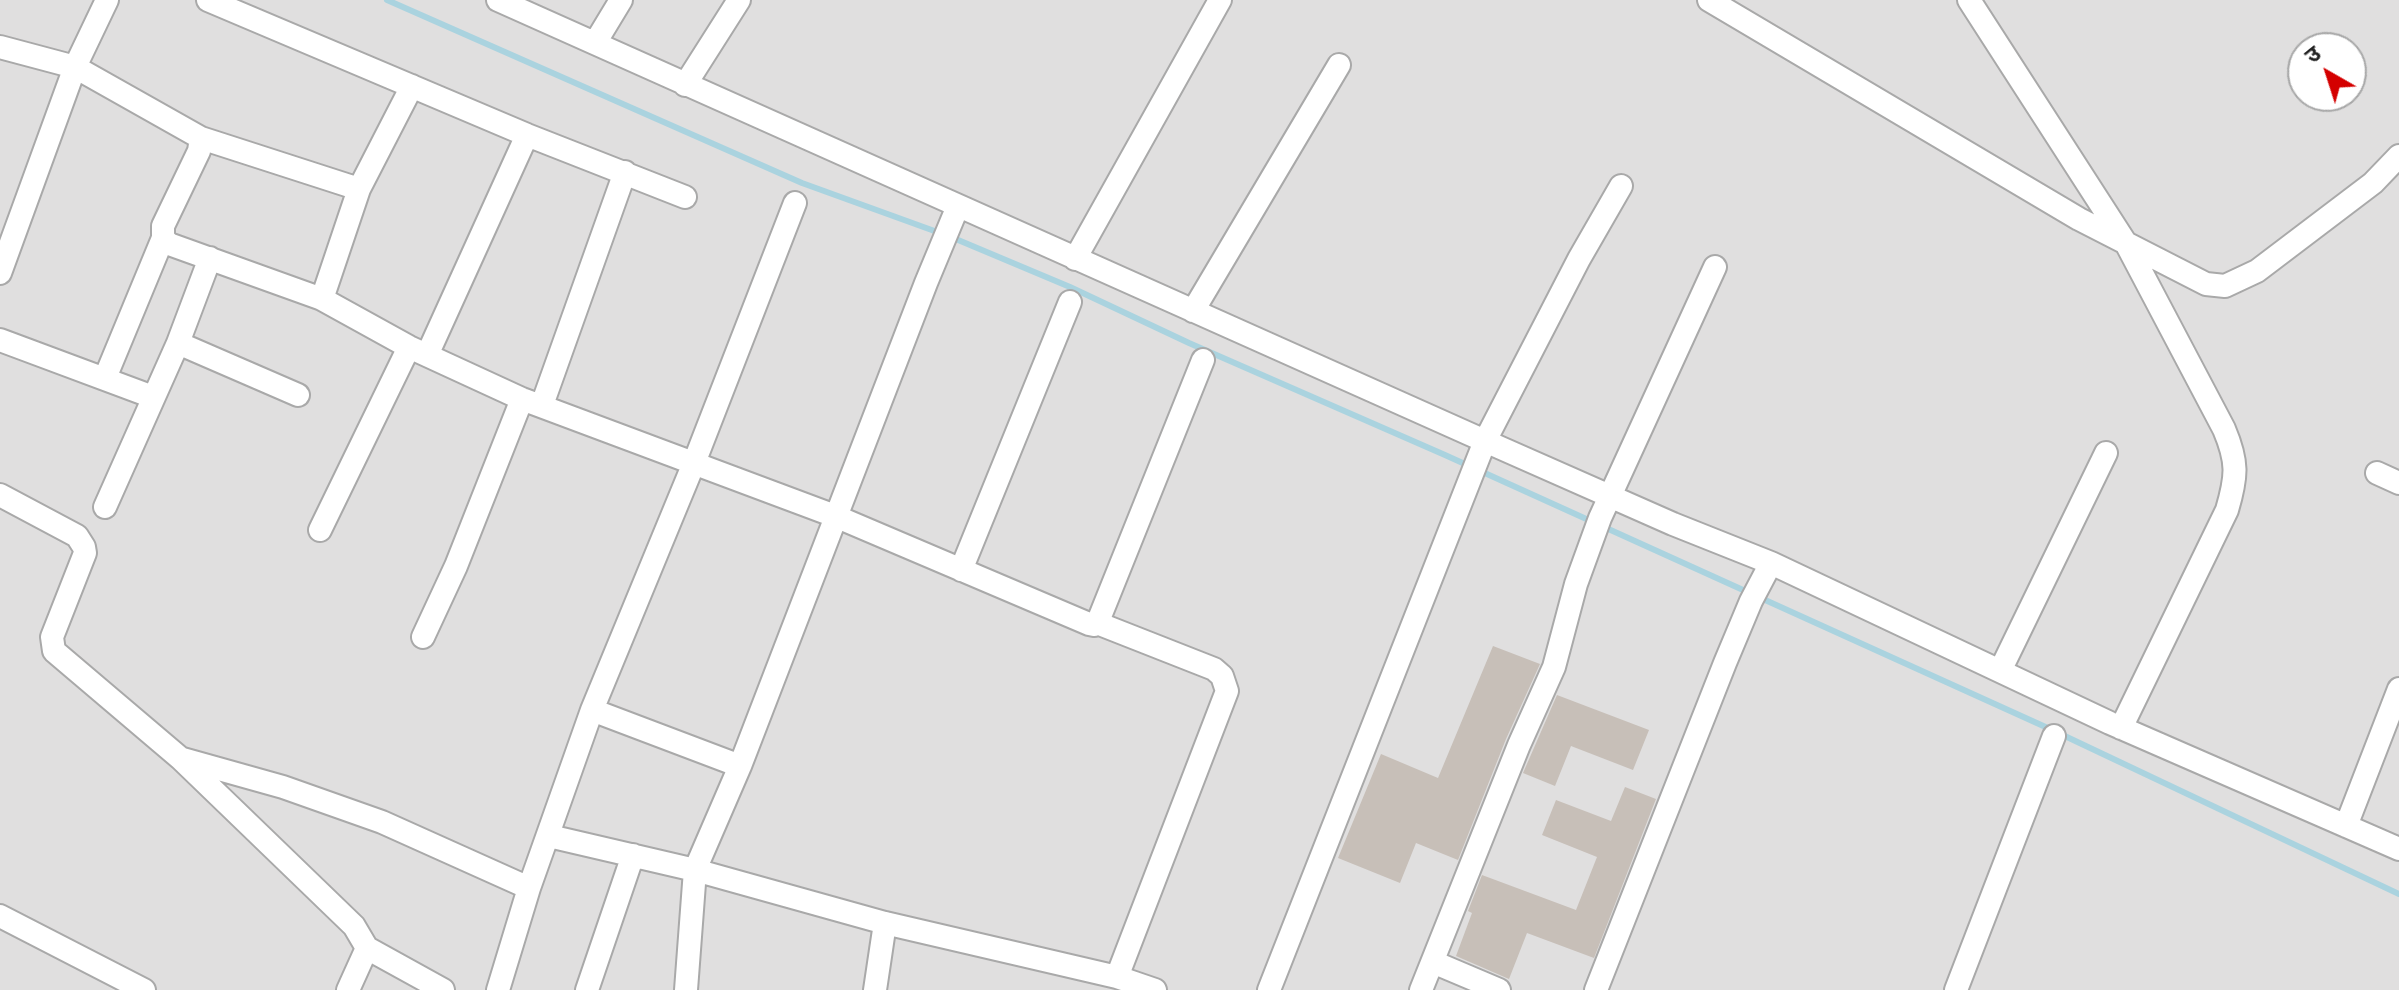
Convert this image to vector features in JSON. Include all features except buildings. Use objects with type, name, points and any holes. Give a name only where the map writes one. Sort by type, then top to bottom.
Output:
[{"type":"street","points":[[0,273],[75,67],[107,0]]},
{"type":"street","points":[[208,0],[527,135],[685,197]]},
{"type":"street","points":[[498,0],[955,213],[1075,259],[1193,311],[1479,456],[1609,496],[1761,582],[2000,671],[2121,728],[2399,849]]},
{"type":"street","points":[[595,43],[621,0]]},
{"type":"street","points":[[685,85],[739,0]]},
{"type":"street","points":[[1075,259],[1220,0]]},
{"type":"street","points":[[1709,0],[2079,219],[2206,284],[2225,286],[2257,271],[2373,183],[2399,156]]},
{"type":"street","points":[[1969,0],[2127,245],[2224,429],[2237,471],[2227,510],[2121,728]]},
{"type":"street","points":[[0,47],[75,67],[201,138],[359,189]]},
{"type":"street","points":[[1193,311],[1339,65]]},
{"type":"street","points":[[322,299],[359,189],[412,86]]},
{"type":"street","points":[[320,530],[418,350],[527,135]]},
{"type":"street","points":[[105,378],[163,238],[163,226],[199,151],[201,138]]},
{"type":"street","points":[[423,637],[532,402],[625,172]]},
{"type":"street","points":[[1269,990],[1479,456],[1579,259],[1621,186]]},
{"type":"street","points":[[498,990],[529,888],[592,710],[694,463],[795,203]]},
{"type":"street","points":[[686,990],[695,870],[740,766],[955,213]]},
{"type":"street","points":[[163,238],[169,244],[322,299],[418,350],[532,402],[835,516],[1089,624],[1097,623],[1214,669],[1222,676],[1227,691],[1117,977]]},
{"type":"street","points":[[105,507],[178,343],[210,258]]},
{"type":"street","points":[[1421,990],[1519,745],[1554,667],[1576,584],[1600,518],[1715,267]]},
{"type":"street","points":[[961,570],[1070,302]]},
{"type":"street","points":[[0,340],[153,397]]},
{"type":"street","points":[[178,343],[298,395]]},
{"type":"street","points":[[1097,623],[1203,360]]},
{"type":"street","points":[[2000,671],[2106,453]]},
{"type":"street","points":[[2377,473],[2399,483]]},
{"type":"street","points":[[0,495],[77,536],[84,547],[85,553],[52,637],[54,651],[180,758],[354,926],[367,948],[443,990]]},
{"type":"street","points":[[1596,990],[1681,772],[1761,582]]},
{"type":"street","points":[[2346,826],[2399,689]]},
{"type":"street","points":[[592,710],[740,766]]},
{"type":"street","points":[[1956,990],[2054,736]]},
{"type":"street","points":[[180,758],[283,787],[382,822],[529,888]]},
{"type":"street","points":[[549,836],[695,870],[885,923],[1117,977],[1155,990]]},
{"type":"street","points":[[587,990],[633,855]]},
{"type":"street","points":[[0,916],[144,990]]},
{"type":"street","points":[[875,990],[885,923]]},
{"type":"street","points":[[348,990],[367,948]]},
{"type":"street","points":[[1433,962],[1499,990]]},
{"type":"shaded area","points":[[0,0],[2399,0],[2399,990],[0,990]]},
{"type":"waterway","points":[[387,0],[802,183],[940,233]]},
{"type":"waterway","points":[[951,237],[1070,287],[2050,729],[2399,894]]}]
